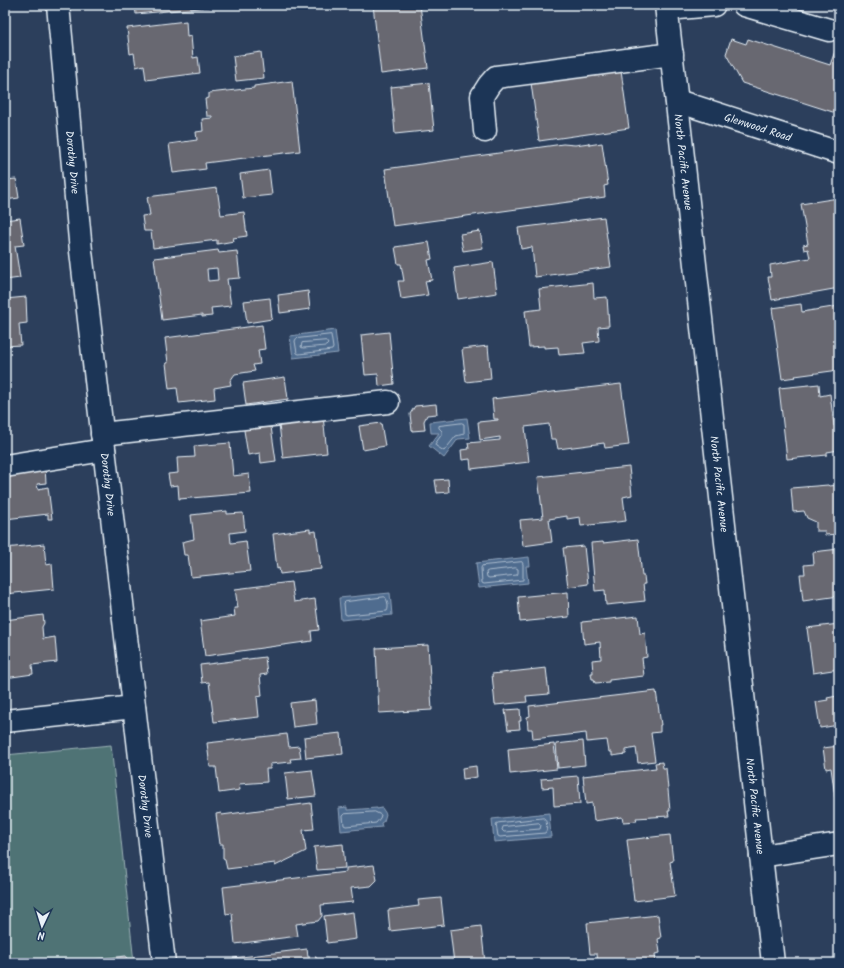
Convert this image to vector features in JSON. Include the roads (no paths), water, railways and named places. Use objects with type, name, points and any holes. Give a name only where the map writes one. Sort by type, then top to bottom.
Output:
[{"type":"street","name":"Dorothy Drive","points":[[58,5],[80,251],[164,963]]},
{"type":"street","points":[[667,7],[714,5]]},
{"type":"street","points":[[744,5],[829,30]]},
{"type":"street","name":"North Pacific Avenue","points":[[667,7],[773,963]]},
{"type":"street","points":[[485,131],[482,96],[489,84],[496,77],[672,54]]},
{"type":"street","name":"Glenwood Road","points":[[677,101],[839,152]]},
{"type":"street","points":[[5,466],[103,442],[388,402]]},
{"type":"street","points":[[5,721],[134,707]]},
{"type":"street","points":[[761,856],[839,844]]},
{"type":"water","points":[[335,330],[338,353],[293,358],[290,336]]},
{"type":"water","points":[[467,418],[470,438],[458,439],[444,458],[429,446],[439,433],[431,433],[430,422]]},
{"type":"water","points":[[529,557],[530,566],[526,566],[528,583],[479,588],[476,563]]},
{"type":"water","points":[[390,593],[392,615],[341,620],[339,598]]},
{"type":"water","points":[[347,807],[347,810],[382,808],[386,814],[384,821],[381,823],[382,827],[341,831],[339,808]]},
{"type":"water","points":[[549,813],[551,837],[494,842],[492,819]]}]
